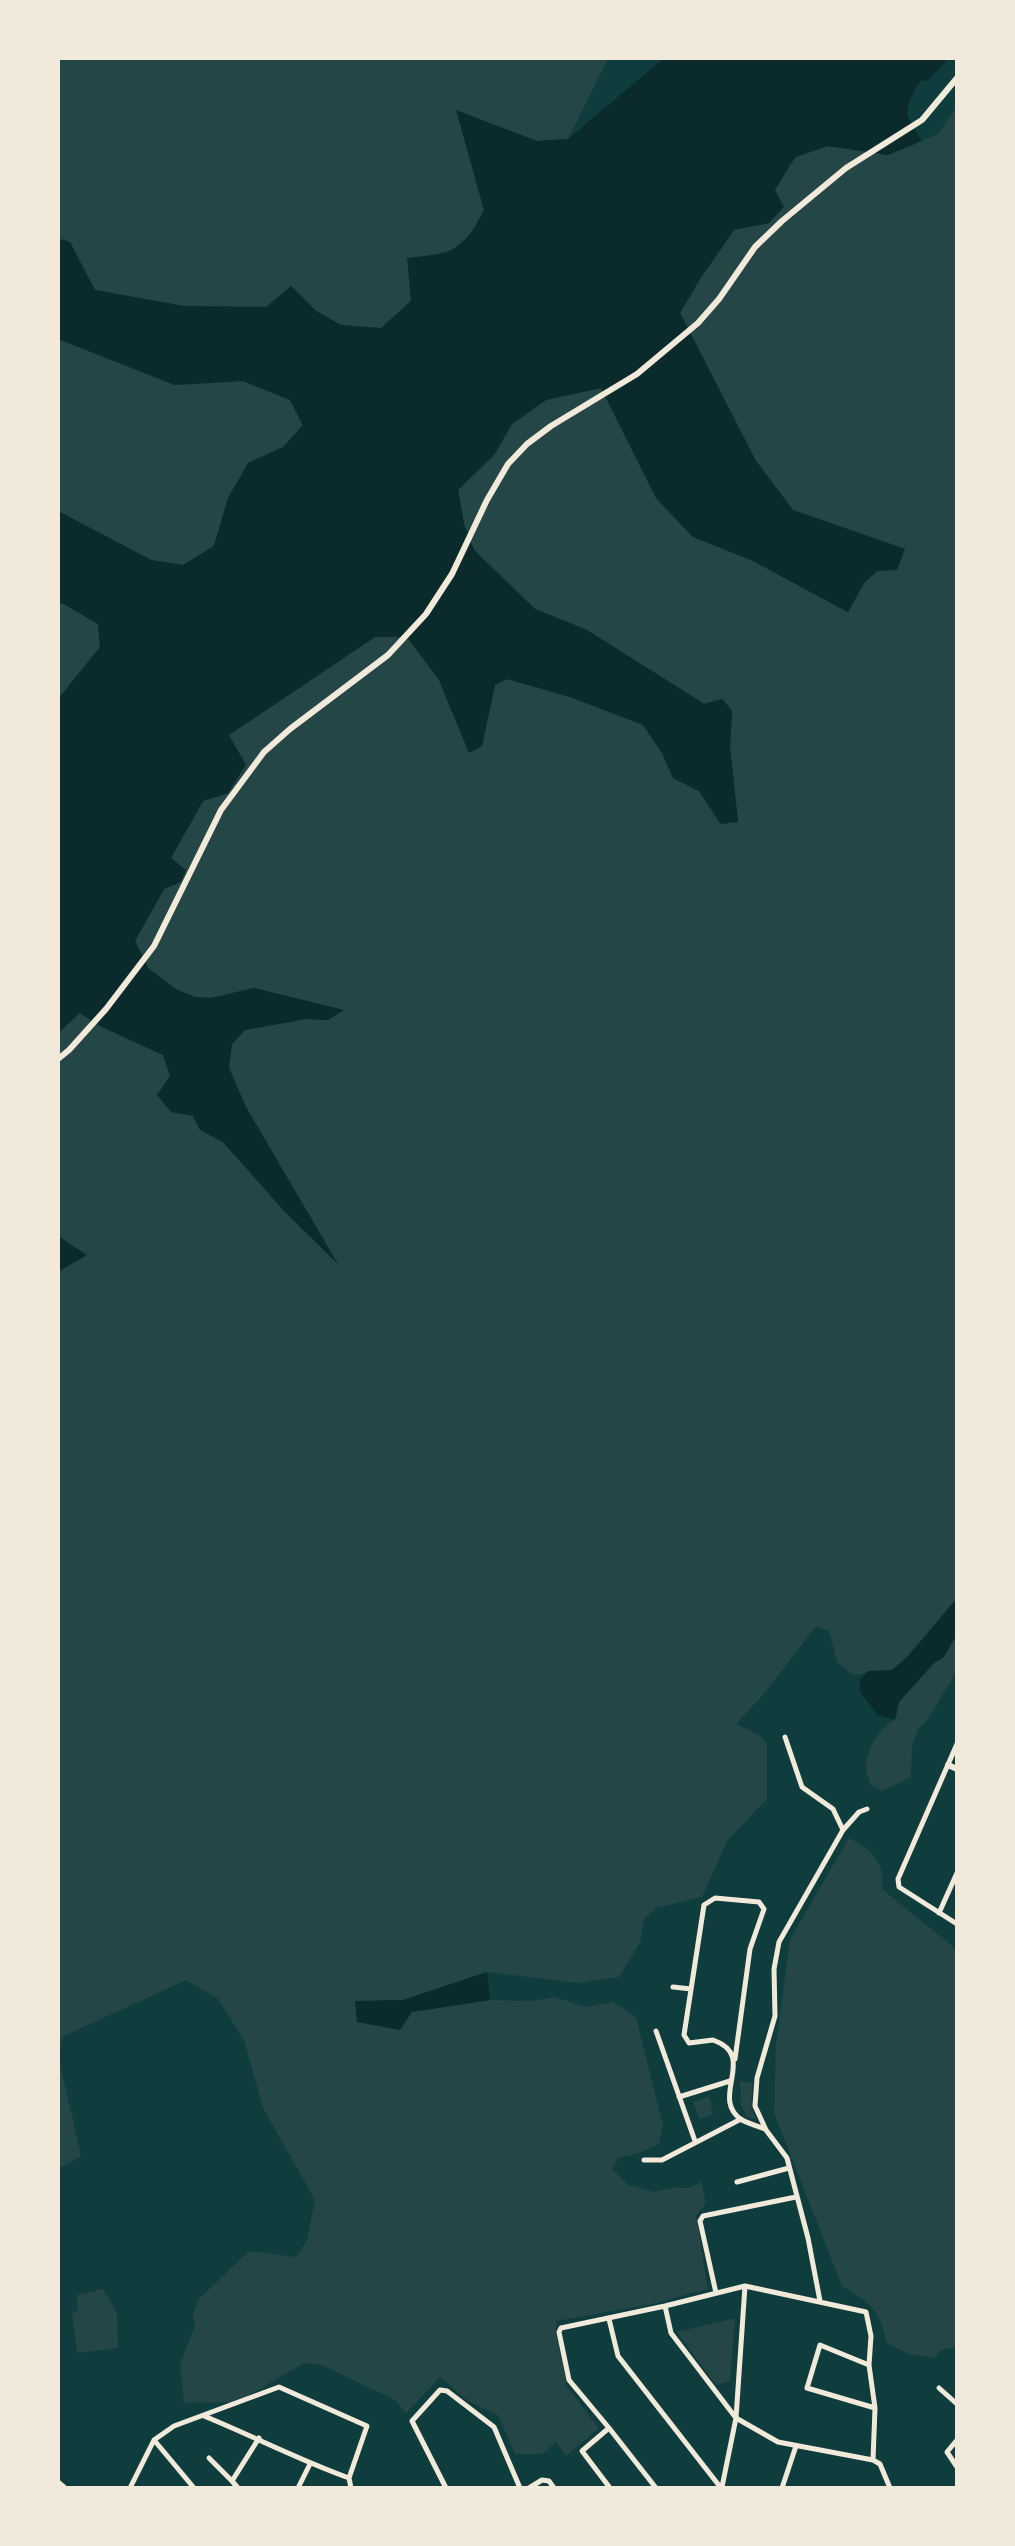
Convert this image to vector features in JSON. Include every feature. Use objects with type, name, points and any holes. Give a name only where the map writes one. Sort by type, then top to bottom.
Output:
[{"type":"street","points":[[58,1059],[106,1009],[154,946],[221,810],[264,752],[388,655],[426,614],[444,587],[508,464],[527,444],[551,426],[637,374],[698,323],[755,247],[782,221],[846,168],[922,120],[957,78]]},
{"type":"street","points":[[785,1737],[802,1787],[833,1809],[843,1830]]},
{"type":"street","points":[[957,1744],[898,1879],[899,1887],[957,1924]]},
{"type":"street","points":[[948,1765],[957,1769]]},
{"type":"street","points":[[820,2301],[808,2238],[787,2158],[766,2130],[755,2106],[757,2078],[775,2016],[774,1969],[779,1942],[843,1830],[859,1812],[867,1809]]},
{"type":"street","points":[[939,1913],[957,1873]]},
{"type":"street","points":[[735,2059],[731,2051],[719,2042],[705,2040],[689,2043],[684,2035],[704,1905],[715,1898],[759,1902],[764,1909],[750,1949],[735,2059],[730,2081],[730,2102],[741,2119],[766,2130]]},
{"type":"street","points":[[673,1987],[691,1989]]},
{"type":"street","points":[[656,2031],[695,2141]]},
{"type":"street","points":[[679,2097],[730,2081]]},
{"type":"street","points":[[644,2160],[662,2160],[741,2119]]},
{"type":"street","points":[[737,2182],[789,2168]]},
{"type":"street","points":[[716,2293],[700,2221],[703,2216],[796,2197]]},
{"type":"street","points":[[721,2488],[736,2418],[745,2286]]},
{"type":"street","points":[[656,2488],[569,2380],[559,2332],[561,2328],[745,2286],[866,2312],[871,2336],[869,2365],[875,2408],[873,2460]]},
{"type":"street","points":[[665,2306],[671,2333],[736,2418],[778,2442],[873,2460],[880,2464],[890,2488]]},
{"type":"street","points":[[609,2319],[618,2356],[721,2488]]},
{"type":"street","points":[[869,2365],[820,2345],[807,2388],[875,2408]]},
{"type":"street","points":[[130,2488],[154,2440],[174,2426],[279,2387],[367,2426],[349,2478],[351,2488]]},
{"type":"street","points":[[939,2388],[957,2404]]},
{"type":"street","points":[[446,2488],[412,2421],[440,2390],[447,2391],[494,2427],[520,2488]]},
{"type":"street","points":[[203,2415],[259,2438],[310,2464],[349,2478]]},
{"type":"street","points":[[609,2428],[582,2451],[610,2488]]},
{"type":"street","points":[[232,2481],[259,2438]]},
{"type":"street","points":[[154,2440],[194,2488]]},
{"type":"street","points":[[957,2440],[947,2452],[957,2467]]},
{"type":"street","points":[[782,2488],[796,2446]]},
{"type":"street","points":[[209,2458],[238,2488]]},
{"type":"street","points":[[298,2488],[310,2464]]},
{"type":"street","points":[[529,2488],[542,2480],[549,2481],[554,2488]]},
{"type":"street","points":[[58,2482],[65,2488]]},
{"type":"shaded area","points":[[58,58],[608,58],[568,139],[537,141],[457,111],[484,210],[471,234],[447,254],[411,301],[381,328],[341,326],[315,310],[291,286],[266,307],[184,306],[94,290],[70,242],[58,246]]},
{"type":"shaded area","points":[[664,58],[949,58],[928,80],[920,81],[910,99],[908,111],[911,124],[922,141],[888,155],[828,146],[795,157],[775,190],[784,207],[769,223],[734,230],[680,313],[756,461],[793,510],[905,549],[897,570],[876,571],[864,583],[848,612],[751,560],[693,537],[656,498],[601,388],[546,400],[512,424],[494,455],[458,490],[464,524],[474,550],[535,609],[587,630],[704,704],[722,699],[732,711],[730,747],[738,822],[721,824],[699,791],[673,778],[662,753],[643,725],[570,697],[507,679],[495,685],[482,746],[469,753],[439,680],[407,637],[375,637],[229,735],[246,765],[228,793],[203,801],[171,858],[186,870],[181,882],[164,889],[135,941],[148,968],[176,989],[195,997],[211,998],[254,988],[344,1010],[328,1020],[306,1019],[245,1030],[232,1044],[229,1068],[246,1107],[338,1264],[285,1212],[223,1142],[200,1130],[193,1116],[171,1112],[157,1095],[170,1076],[163,1055],[102,1027],[80,1013],[58,1033],[58,699],[100,647],[98,624],[62,603],[58,604],[58,511],[151,560],[183,565],[214,546],[228,498],[248,463],[283,447],[303,425],[290,400],[243,381],[175,385],[58,339],[58,246],[61,239],[70,242],[95,290],[184,306],[266,307],[291,286],[315,310],[341,325],[381,328],[411,301],[407,258],[454,248],[469,235],[484,210],[456,110],[537,141],[568,139]]},
{"type":"shaded area","points":[[957,106],[957,1598],[907,1658],[891,1670],[882,1672],[853,1675],[837,1662],[829,1631],[816,1626],[763,1695],[736,1724],[759,1735],[767,1744],[767,1799],[727,1841],[702,1897],[656,1908],[644,1919],[640,1943],[619,1977],[578,1983],[487,1972],[403,2000],[355,2002],[412,2012],[490,2000],[531,2001],[555,1997],[586,2007],[612,2002],[636,2017],[663,2125],[659,2144],[618,2158],[612,2169],[629,2185],[654,2192],[676,2187],[689,2188],[701,2182],[706,2203],[696,2216],[708,2289],[652,2304],[556,2321],[567,2387],[599,2428],[566,2456],[556,2442],[542,2454],[515,2454],[498,2415],[468,2401],[440,2377],[406,2413],[395,2400],[322,2365],[304,2363],[238,2402],[184,2403],[180,2365],[195,2326],[193,2313],[199,2299],[249,2251],[296,2257],[307,2240],[315,2200],[263,2108],[244,2040],[217,1998],[186,1980],[64,2036],[58,2048],[58,1272],[86,1255],[58,1236],[58,1033],[80,1013],[102,1027],[163,1055],[200,1130],[223,1142],[285,1212],[335,1261],[246,1107],[229,1068],[232,1044],[245,1030],[306,1019],[327,1020],[343,1010],[254,988],[211,998],[195,997],[176,989],[148,968],[135,941],[164,889],[171,858],[203,801],[228,793],[229,735],[375,637],[407,637],[439,680],[469,753],[482,746],[495,685],[507,679],[570,697],[643,725],[662,753],[673,778],[699,791],[720,824],[738,822],[730,747],[732,711],[723,699],[705,704],[587,630],[535,609],[474,550],[464,524],[458,490],[494,455],[512,424],[546,400],[601,388],[656,498],[693,537],[751,560],[848,612],[864,583],[905,549],[793,510],[756,461],[680,313],[734,230],[769,223],[774,190],[795,158],[827,146],[888,155],[938,134]]},
{"type":"shaded area","points":[[58,339],[175,385],[243,381],[290,400],[303,426],[283,447],[248,463],[228,498],[214,546],[183,565],[151,560],[58,511]]},
{"type":"shaded area","points":[[62,603],[98,624],[100,647],[58,699],[58,604]]},
{"type":"shaded area","points":[[58,1236],[87,1255],[58,1272]]},
{"type":"shaded area","points":[[957,1598],[957,1634],[944,1657],[934,1663],[899,1702],[895,1720],[878,1715],[860,1692],[860,1679],[868,1671],[892,1670],[907,1657]]},
{"type":"shaded area","points":[[957,1634],[957,1676],[954,1676],[918,1729],[912,1747],[911,1777],[882,1791],[871,1785],[867,1772],[867,1758],[872,1745],[884,1727],[895,1720],[899,1702],[934,1663],[944,1657]]},
{"type":"shaded area","points":[[849,1838],[864,1847],[879,1864],[882,1889],[957,1950],[957,2347],[941,2350],[935,2358],[908,2354],[886,2342],[877,2314],[860,2297],[842,2286],[774,2113],[776,2045],[790,1939]]},
{"type":"shaded area","points":[[487,1972],[490,2000],[412,2012],[400,2030],[357,2022],[355,2001],[403,2000]]},
{"type":"shaded area","points":[[58,2055],[81,2156],[62,2167],[58,2166]]},
{"type":"shaded area","points":[[740,2081],[753,2083],[751,2108],[756,2119],[747,2117],[741,2105]]},
{"type":"shaded area","points":[[709,2096],[713,2114],[700,2119],[693,2102]]},
{"type":"shaded area","points":[[103,2289],[117,2313],[118,2348],[77,2353],[72,2313],[78,2312],[77,2295]]},
{"type":"shaded area","points":[[735,2318],[730,2381],[716,2385],[677,2332]]}]
